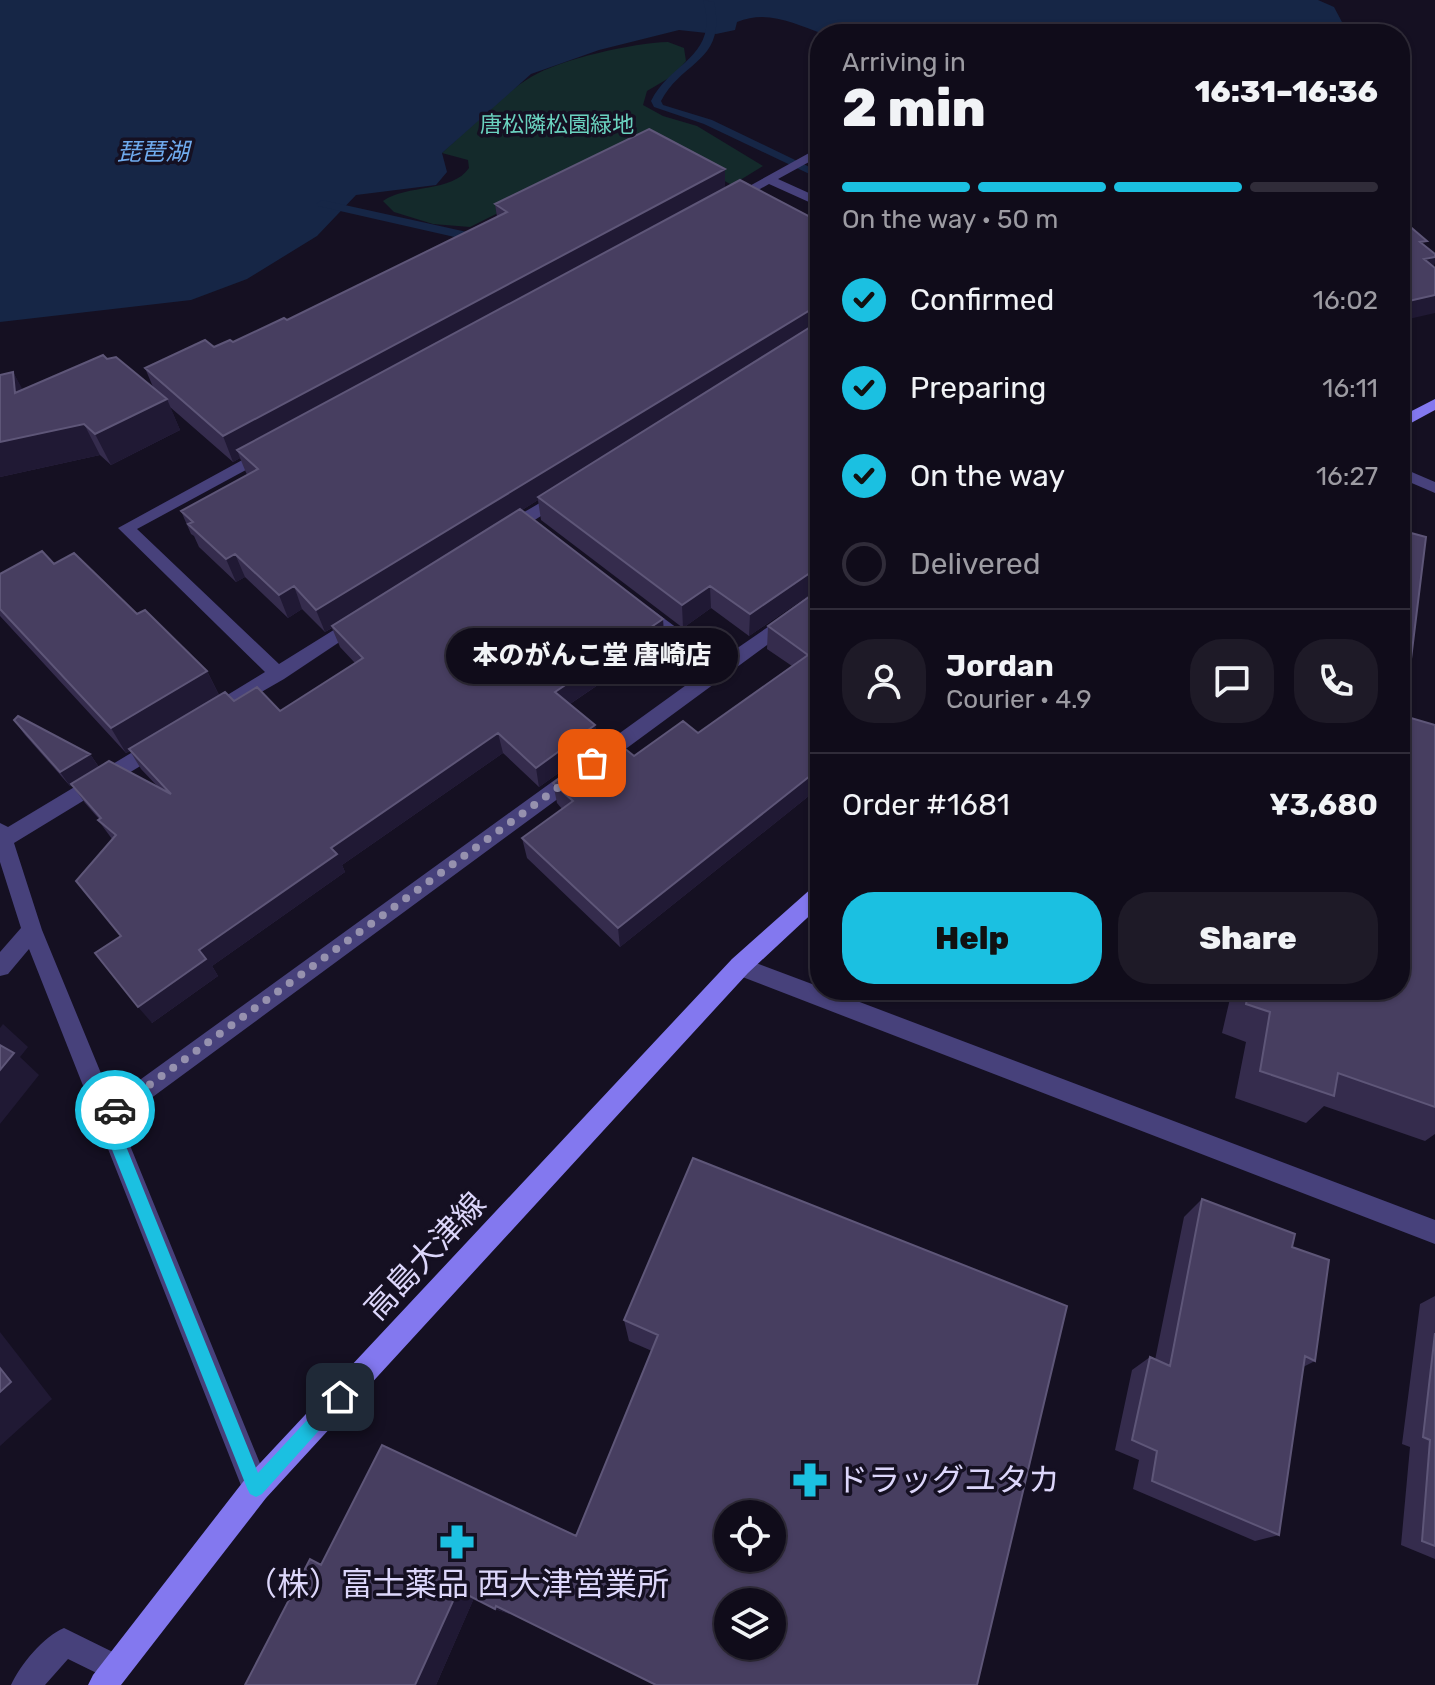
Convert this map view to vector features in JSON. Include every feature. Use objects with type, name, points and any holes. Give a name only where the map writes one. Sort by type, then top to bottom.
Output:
[{"type":"main road","points":[[1410,418],[1435,404]]},
{"type":"main road","name":"高島大津線","points":[[109,1676],[256,1488],[740,966],[810,902]]},
{"type":"street","points":[[723,204],[810,156]]},
{"type":"street","points":[[772,177],[810,198]]},
{"type":"street","points":[[278,674],[126,528],[279,445]]},
{"type":"street","points":[[1410,477],[1435,488]]},
{"type":"street","points":[[498,536],[530,524],[578,485]]},
{"type":"street","points":[[634,604],[720,670]]},
{"type":"street","points":[[107,1117],[810,604]]},
{"type":"street","points":[[199,721],[368,617]]},
{"type":"street","points":[[173,737],[2,835],[32,930],[256,1488]]},
{"type":"street","points":[[0,967],[32,930]]},
{"type":"street","points":[[740,966],[810,993]]},
{"type":"street","points":[[829,1000],[1435,1232]]},
{"type":"street","points":[[26,1685],[64,1642],[109,1676]]},
{"type":"green space","name":"唐松隣松園緑地","points":[[668,42],[684,48],[686,61],[674,75],[647,91],[643,105],[663,116],[697,126],[763,166],[732,185],[647,139],[470,227],[433,224],[394,212],[383,201],[404,192],[441,185],[461,176],[469,168],[468,160],[442,153],[497,102],[531,77],[560,64],[598,53]]},
{"type":"water","name":"琵琶湖","points":[[0,0],[1318,0],[1334,7],[1343,24],[810,24],[810,29],[781,19],[759,17],[737,22],[735,30],[716,34],[679,30],[599,50],[531,74],[442,153],[447,172],[436,185],[356,195],[317,236],[247,279],[191,300],[0,322]]},
{"type":"building","points":[[649,129],[725,169],[223,436],[145,368],[205,340],[214,347],[230,340],[233,342],[284,318],[287,320],[507,212],[495,204]]},
{"type":"building","points":[[740,180],[810,217],[810,310],[316,610],[294,586],[279,595],[235,554],[226,559],[188,524],[193,522],[181,511],[258,469],[237,450]]},
{"type":"building","points":[[1410,227],[1427,241],[1420,242],[1435,254],[1435,257],[1424,259],[1435,268],[1435,295],[1410,301]]},
{"type":"building","points":[[810,327],[810,573],[750,614],[710,586],[682,605],[538,497]]},
{"type":"building","points":[[103,355],[107,359],[116,357],[167,399],[95,434],[84,424],[0,442],[0,375],[13,372],[15,393]]},
{"type":"building","points":[[520,509],[663,619],[555,692],[595,725],[536,768],[498,733],[331,848],[337,854],[199,950],[206,959],[138,1007],[95,953],[121,936],[76,881],[116,835],[98,820],[101,818],[71,784],[109,761],[171,794],[129,749],[225,692],[234,701],[257,687],[280,711],[363,658],[332,626]]},
{"type":"building","points":[[1410,533],[1426,537],[1410,667]]},
{"type":"building","points":[[42,551],[54,564],[74,553],[137,614],[145,610],[207,671],[111,728],[0,609],[0,574]]},
{"type":"building","points":[[810,596],[810,776],[618,928],[522,838],[573,801],[553,783],[613,739],[634,756],[683,721],[698,733],[808,655],[768,626]]},
{"type":"building","points":[[18,716],[90,754],[60,772],[14,720]]},
{"type":"building","points":[[1410,718],[1435,725],[1435,1107],[1338,1073],[1334,1096],[1260,1071],[1270,1012],[1246,1004],[1247,1000],[1410,1000]]},
{"type":"building","points":[[0,1045],[14,1053],[0,1070]]},
{"type":"building","points":[[693,1158],[1067,1306],[977,1685],[656,1685],[458,1590],[415,1685],[245,1685],[310,1559],[321,1565],[382,1445],[576,1536],[658,1335],[624,1320]]},
{"type":"building","points":[[1202,1199],[1295,1234],[1292,1247],[1329,1260],[1315,1361],[1305,1356],[1279,1535],[1152,1481],[1157,1451],[1132,1440],[1150,1357],[1170,1366]]},
{"type":"building","points":[[1435,1333],[1435,1546],[1422,1541],[1430,1440],[1423,1437]]},
{"type":"building","points":[[0,1368],[11,1382],[0,1392]]},
{"type":"waterway","points":[[708,0],[711,25],[704,51],[662,90],[656,101],[659,107],[708,122],[810,171]]},
{"type":"waterway","points":[[322,204],[463,235],[482,247]]},
{"type":"way so far","points":[[115,1110],[592,763]]},
{"type":"place","name":"本のがんこ堂 唐崎店","points":[[592,763]]},
{"type":"place","name":"ドラッグユタカ","points":[[810,1480]]},
{"type":"place","name":"（株）富士薬品 西大津営業所","points":[[457,1542]]},
{"type":"route","points":[[115,1110],[107,1117],[256,1488],[340,1397]]}]
